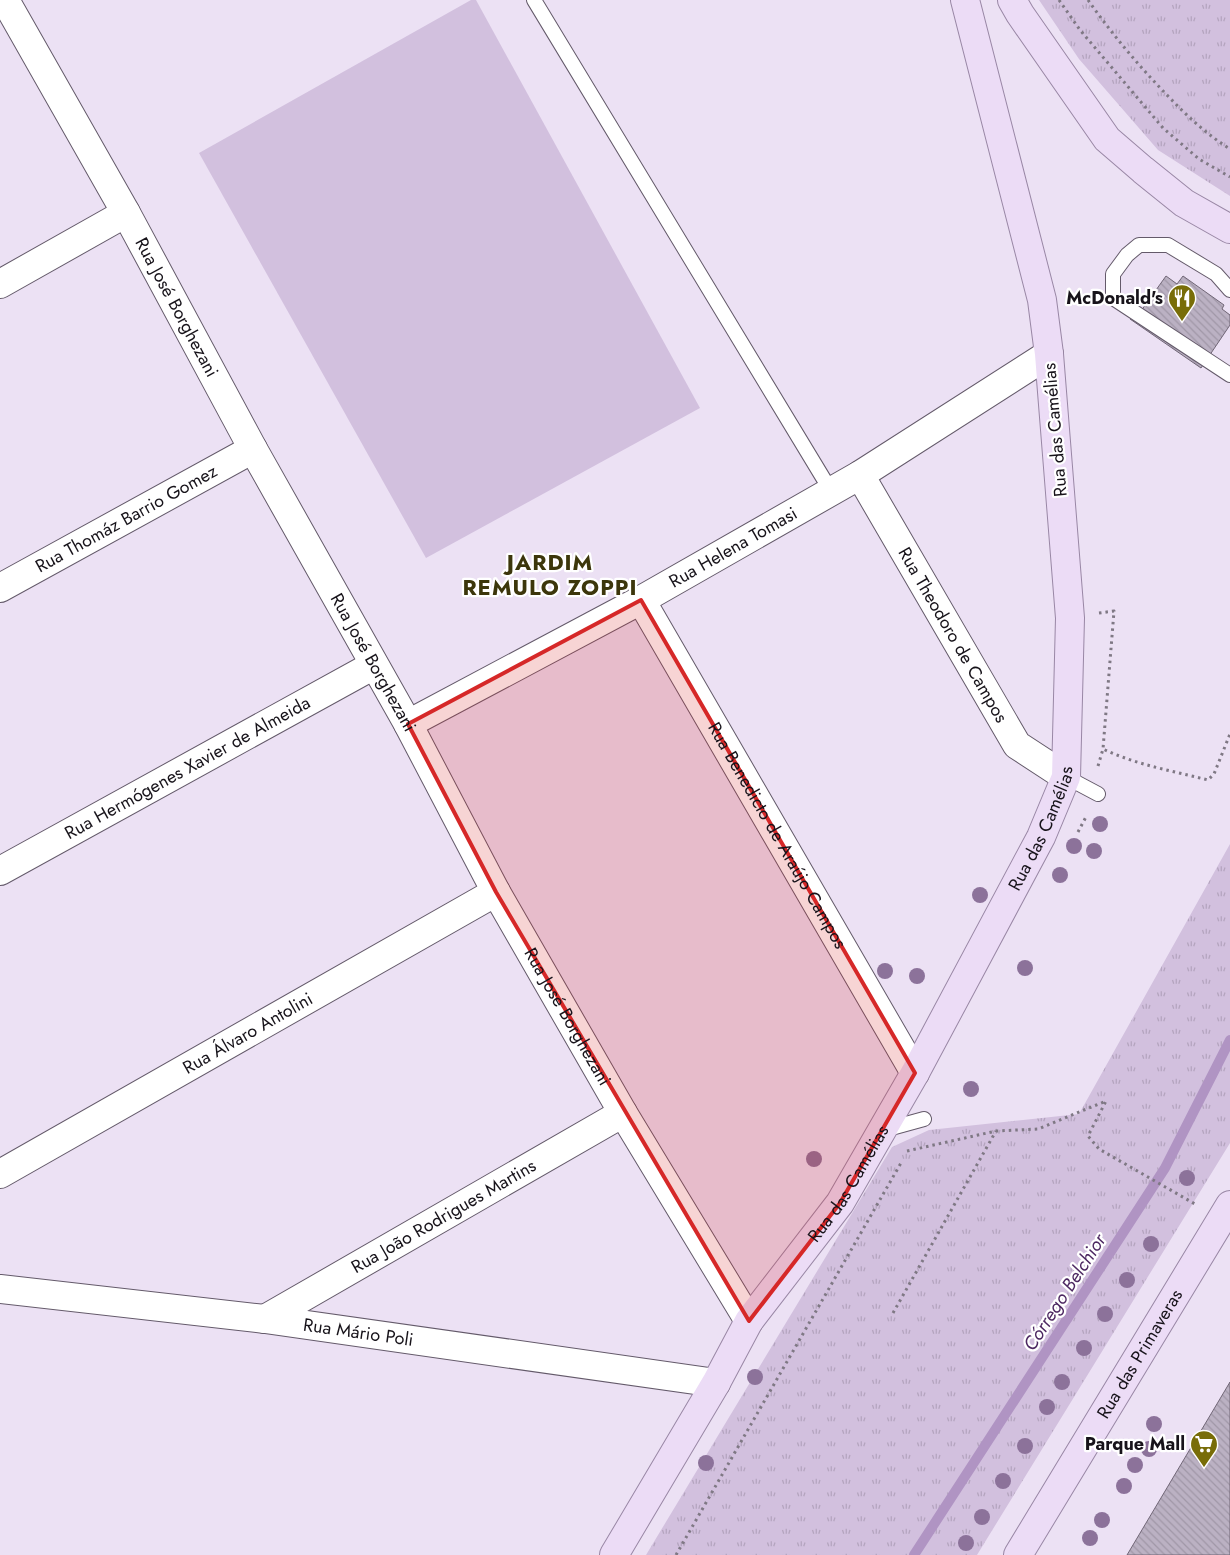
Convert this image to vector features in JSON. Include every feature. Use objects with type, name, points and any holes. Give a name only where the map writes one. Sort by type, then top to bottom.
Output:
[{"type":"main road","name":"Rua das Camélias","points":[[614,1555],[716,1383],[748,1321],[840,1203],[915,1073],[1042,837],[1066,777],[1070,618],[1042,300],[965,0]]},
{"type":"main road","points":[[1012,0],[1107,139],[1184,203],[1230,229]]},
{"type":"main road","name":"Rua das Primaveras","points":[[1018,1555],[1230,1205]]},
{"type":"street","name":"Rua José Borghezani","points":[[5,0],[126,213],[253,449],[408,724],[496,892],[623,1113],[748,1321]]},
{"type":"street","points":[[0,284],[126,213]]},
{"type":"street","name":"Rua Helena Tomasi","points":[[408,724],[641,600],[831,492],[1048,354]]},
{"type":"street","name":"Rua Thomáz Barrio Gomez","points":[[0,588],[253,449]]},
{"type":"street","name":"Rua Theodoro de Campos","points":[[860,475],[1017,745],[1066,777]]},
{"type":"street","name":"Rua Benedicto de Araújo Campos","points":[[641,600],[915,1073]]},
{"type":"street","name":"Rua Hermógenes Xavier de Almeida","points":[[0,871],[374,665]]},
{"type":"street","name":"Rua Álvaro Antolini","points":[[0,1174],[496,892]]},
{"type":"street","name":"Rua João Rodrigues Martins","points":[[265,1320],[623,1113]]},
{"type":"street","name":"Rua Mário Poli","points":[[0,1289],[265,1320],[716,1383]]},
{"type":"lane","points":[[534,0],[831,492]]},
{"type":"lane","points":[[1230,290],[1216,274],[1168,245],[1139,245],[1127,254],[1113,274],[1113,298],[1230,375]]},
{"type":"lane","points":[[1066,777],[1095,792]]},
{"type":"lane","points":[[882,1130],[924,1119]]},
{"type":"path","points":[[1059,0],[1090,43],[1163,128],[1199,158],[1230,177]]},
{"type":"path","points":[[1088,0],[1134,62],[1213,139],[1230,149]]},
{"type":"path","points":[[1070,618],[1114,611],[1103,749],[1095,792]]},
{"type":"path","points":[[1103,749],[1149,766],[1208,780],[1214,774],[1230,734]]},
{"type":"path","points":[[908,1151],[996,1131],[1038,1129],[1106,1101],[1088,1136],[1099,1149],[1184,1198]]},
{"type":"path","points":[[893,1313],[996,1131]]},
{"type":"highlighted area","points":[[641,600],[915,1073],[840,1203],[749,1321],[496,892],[408,724]]},
{"type":"green space","points":[[471,0],[476,0],[700,408],[426,558],[199,153]]},
{"type":"green space","points":[[1039,0],[1230,0],[1230,196],[1158,150],[1079,59]]},
{"type":"green space","points":[[1230,844],[1230,1143],[977,1555],[646,1555],[892,1147],[929,1130],[1079,1114]]},
{"type":"building","name":"McDonald's","points":[[1166,276],[1177,284],[1183,276],[1224,305],[1222,309],[1230,315],[1230,325],[1201,368],[1130,319],[1141,311]]},
{"type":"building","name":"Parque Mall","points":[[1230,1382],[1230,1555],[1127,1555]]},
{"type":"waterway","name":"Córrego Belchior","points":[[914,1555],[1165,1168],[1230,1040]]},
{"type":"place","name":"McDonald's","points":[[1182,322]]},
{"type":"place","name":"Parque Mall","points":[[1204,1468]]},
{"type":"district","name":"JARDIM REMULO ZOPPI","points":[[550,574]]}]
